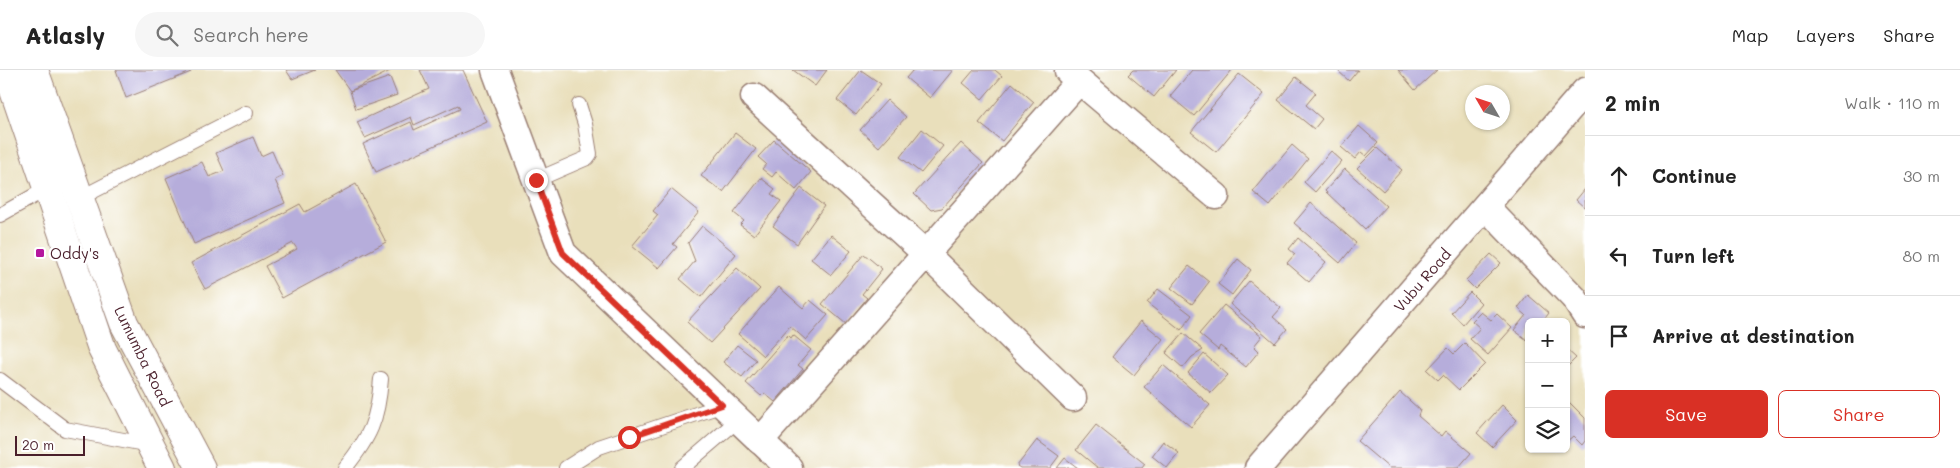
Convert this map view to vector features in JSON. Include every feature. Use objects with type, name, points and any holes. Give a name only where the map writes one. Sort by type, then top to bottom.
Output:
[{"type":"main road","name":"Lumumba Road","points":[[8,70],[102,349],[157,457]]},
{"type":"main road","name":"Lumumba Road","points":[[34,70],[124,323],[201,468]]},
{"type":"street","points":[[495,70],[563,253],[789,468]]},
{"type":"street","points":[[760,441],[926,253],[1073,76],[1216,196]]},
{"type":"street","name":"Vubu Road","points":[[1258,468],[1585,91]]},
{"type":"street","points":[[754,97],[926,253],[1074,398]]},
{"type":"street","points":[[1486,207],[1574,298],[1585,315]]},
{"type":"lane","points":[[536,180],[590,154],[585,124],[578,105]]},
{"type":"lane","points":[[80,198],[246,113]]},
{"type":"lane","points":[[0,215],[48,188]]},
{"type":"lane","points":[[345,468],[365,443],[379,410],[381,379]]},
{"type":"lane","points":[[0,380],[66,429],[157,457]]},
{"type":"lane","points":[[566,468],[599,447],[730,412]]},
{"type":"lane","points":[[682,468],[730,412]]},
{"type":"building","points":[[116,70],[190,70],[191,72],[126,98]]},
{"type":"building","points":[[286,70],[315,70],[292,79]]},
{"type":"building","points":[[335,70],[392,70],[350,91]]},
{"type":"building","points":[[420,70],[463,70],[487,122],[376,172],[363,144],[411,122],[414,130],[460,109],[458,105],[414,125],[411,117],[365,138],[357,122],[429,89]]},
{"type":"building","points":[[793,70],[827,70],[815,86]]},
{"type":"building","points":[[861,70],[881,84],[856,115],[837,100]]},
{"type":"building","points":[[913,70],[953,70],[930,98],[906,78]]},
{"type":"building","points":[[974,70],[995,70],[1002,76],[982,99],[963,83]]},
{"type":"building","points":[[1133,70],[1176,70],[1154,97],[1128,75]]},
{"type":"building","points":[[1192,70],[1232,70],[1194,116],[1170,96]]},
{"type":"building","points":[[1337,70],[1358,70],[1349,81]]},
{"type":"building","points":[[1398,70],[1437,70],[1415,90]]},
{"type":"building","points":[[1239,74],[1264,94],[1216,152],[1191,132]]},
{"type":"building","points":[[390,77],[397,95],[356,109],[350,91]]},
{"type":"building","points":[[1296,77],[1316,93],[1306,105],[1322,119],[1314,129],[1278,100]]},
{"type":"building","points":[[1012,83],[1034,102],[1002,141],[979,123]]},
{"type":"building","points":[[887,100],[906,117],[879,147],[860,130]]},
{"type":"building","points":[[1359,126],[1378,143],[1366,156],[1361,152],[1355,159],[1341,147]]},
{"type":"building","points":[[922,129],[943,146],[921,173],[900,157]]},
{"type":"building","points":[[735,133],[756,149],[723,192],[701,176]]},
{"type":"building","points":[[253,137],[261,156],[272,151],[283,176],[275,180],[285,203],[194,244],[166,178],[202,162],[209,177],[224,171],[216,153]]},
{"type":"building","points":[[774,140],[811,172],[796,190],[776,172],[772,177],[762,169],[766,164],[758,157]]},
{"type":"building","points":[[961,143],[983,163],[942,208],[931,210],[914,194]]},
{"type":"building","points":[[1292,145],[1308,159],[1270,206],[1253,192]]},
{"type":"building","points":[[1377,148],[1402,170],[1383,191],[1357,168]]},
{"type":"building","points":[[1331,151],[1342,161],[1315,192],[1304,182]]},
{"type":"building","points":[[1345,169],[1386,206],[1365,229],[1325,191]]},
{"type":"building","points":[[761,178],[775,189],[771,194],[781,201],[754,235],[740,225],[744,221],[734,213]]},
{"type":"building","points":[[356,184],[386,242],[282,298],[265,266],[297,249],[293,243],[205,289],[191,263],[300,204],[305,212]]},
{"type":"building","points":[[801,188],[824,206],[797,244],[773,226]]},
{"type":"building","points":[[671,189],[699,212],[673,244],[677,247],[659,268],[632,246],[658,215],[653,211]]},
{"type":"building","points":[[1585,189],[1585,208],[1576,200]]},
{"type":"building","points":[[1311,203],[1356,243],[1340,263],[1294,223]]},
{"type":"building","points":[[702,226],[736,254],[701,297],[680,279],[695,261],[688,243]]},
{"type":"building","points":[[831,235],[851,251],[831,275],[811,259]]},
{"type":"building","points":[[1298,238],[1326,262],[1309,282],[1287,263],[1295,254],[1289,249]]},
{"type":"building","points":[[864,254],[882,269],[862,294],[867,298],[846,324],[822,304]]},
{"type":"building","points":[[1491,254],[1501,263],[1475,289],[1466,280]]},
{"type":"building","points":[[1238,259],[1251,270],[1232,295],[1218,284]]},
{"type":"building","points":[[1189,266],[1209,282],[1192,304],[1171,288]]},
{"type":"building","points":[[737,268],[760,289],[710,343],[687,322]]},
{"type":"building","points":[[1249,281],[1281,308],[1273,317],[1287,329],[1275,343],[1230,304]]},
{"type":"building","points":[[779,287],[803,308],[810,300],[828,315],[806,340],[790,326],[763,356],[738,334]]},
{"type":"building","points":[[1158,289],[1192,315],[1181,330],[1147,303]]},
{"type":"building","points":[[1470,292],[1481,303],[1463,324],[1451,313]]},
{"type":"building","points":[[1528,295],[1549,313],[1545,318],[1525,318],[1525,338],[1514,330],[1526,315],[1518,308]]},
{"type":"building","points":[[1224,305],[1262,336],[1254,346],[1259,351],[1246,367],[1220,346],[1218,350],[1199,334]]},
{"type":"building","points":[[1481,312],[1491,320],[1497,314],[1512,328],[1488,355],[1470,339],[1480,328],[1472,321]]},
{"type":"building","points":[[1141,321],[1163,339],[1134,375],[1112,357]]},
{"type":"building","points":[[1183,333],[1203,350],[1192,357],[1183,368],[1166,353]]},
{"type":"building","points":[[788,335],[791,338],[793,335],[811,350],[798,365],[803,369],[775,402],[764,393],[761,396],[746,383]]},
{"type":"building","points":[[1465,343],[1485,364],[1459,390],[1443,375],[1438,380],[1427,370],[1448,348],[1454,354]]},
{"type":"building","points":[[737,345],[756,360],[742,377],[723,362]]},
{"type":"building","points":[[1570,353],[1576,358],[1570,364]]},
{"type":"building","points":[[1204,354],[1228,375],[1211,393],[1188,373]]},
{"type":"building","points":[[1163,365],[1210,405],[1191,427],[1144,387]]},
{"type":"building","points":[[1400,392],[1420,410],[1418,416],[1441,436],[1445,431],[1471,453],[1458,468],[1389,468],[1357,441]]},
{"type":"building","points":[[1570,403],[1585,418],[1585,441],[1582,445],[1573,436],[1570,439]]},
{"type":"building","points":[[1502,405],[1517,420],[1492,447],[1477,433]]},
{"type":"building","points":[[1096,425],[1145,464],[1142,468],[1098,468],[1076,450]]},
{"type":"building","points":[[1037,440],[1059,456],[1050,468],[1020,468],[1017,466]]},
{"type":"building","points":[[1163,441],[1179,453],[1167,468],[1152,456]]},
{"type":"building","points":[[1065,458],[1078,468],[1057,468]]},
{"type":"place","name":"Oddy's","points":[[40,253]]},
{"type":"route","points":[[536,180],[563,253],[722,405],[629,437]]}]
